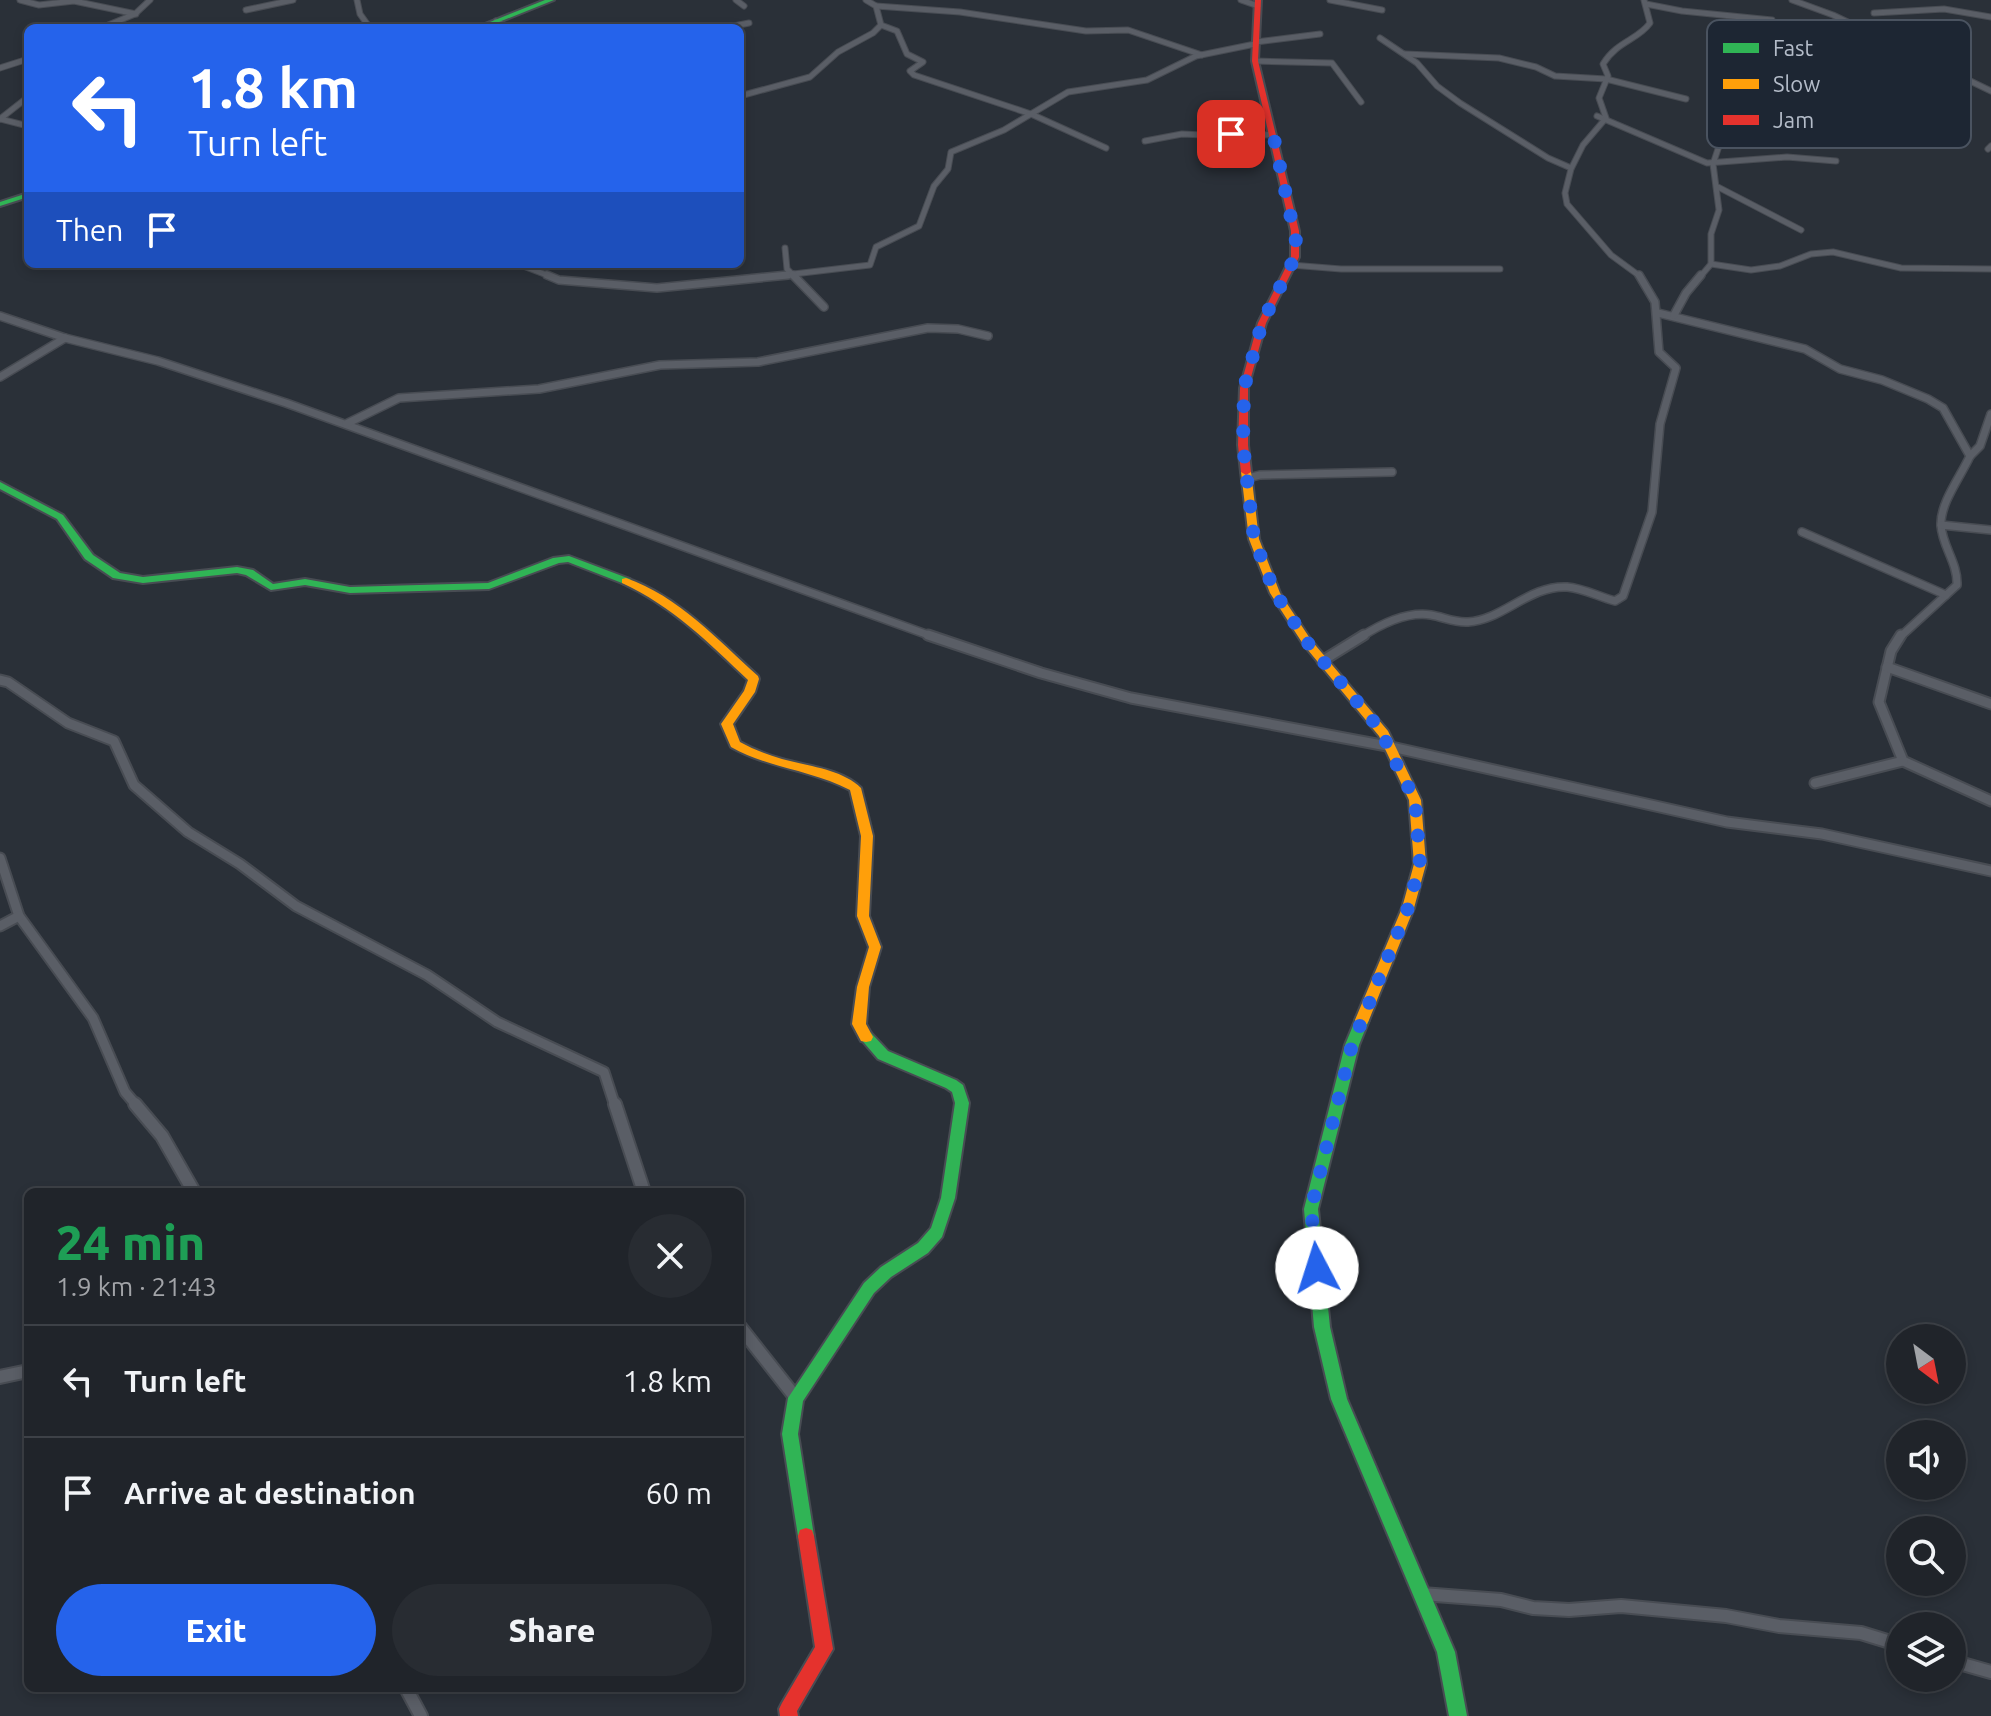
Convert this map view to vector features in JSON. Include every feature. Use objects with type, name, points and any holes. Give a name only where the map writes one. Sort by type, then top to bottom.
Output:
[{"type":"street","points":[[20,0],[39,5],[74,1],[136,14]]},
{"type":"street","points":[[111,24],[136,14],[148,6],[150,0]]},
{"type":"street","points":[[246,10],[293,0]]},
{"type":"street","points":[[357,0],[360,14],[367,24]]},
{"type":"street","points":[[488,24],[551,0]]},
{"type":"street","points":[[736,0],[744,6]]},
{"type":"street","points":[[867,0],[876,6],[960,12],[1086,31],[1128,30],[1202,55]]},
{"type":"street","points":[[1241,0],[1258,3],[1255,61],[1297,246],[1291,265],[1262,323],[1244,388],[1242,415],[1254,539],[1267,575],[1307,642],[1384,734],[1415,800],[1420,864],[1408,908],[1352,1045],[1311,1209],[1322,1327],[1339,1399],[1446,1652],[1458,1716]]},
{"type":"street","points":[[1330,0],[1382,10]]},
{"type":"street","points":[[1792,0],[1843,20]]},
{"type":"street","points":[[1606,118],[1599,98],[1606,79],[1603,64],[1608,53],[1622,40],[1647,30],[1651,25],[1645,2],[1682,11],[1772,20]]},
{"type":"street","points":[[876,6],[881,25]]},
{"type":"street","points":[[1874,13],[1944,9],[1991,17]]},
{"type":"street","points":[[496,21],[502,24]]},
{"type":"street","points":[[744,24],[749,23]]},
{"type":"street","points":[[744,95],[810,77],[838,52],[873,33],[881,25]]},
{"type":"street","points":[[881,25],[897,31],[907,54],[923,62],[910,71],[914,75],[1031,114],[1106,148]]},
{"type":"street","points":[[538,268],[559,280],[630,287],[695,286],[868,267],[876,247],[919,226],[934,186],[948,169],[951,152],[1004,130],[1068,92],[1147,80],[1202,55],[1320,34]]},
{"type":"street","points":[[1380,38],[1405,54],[1437,86],[1460,103],[1548,158],[1571,168]]},
{"type":"street","points":[[1405,54],[1499,58],[1536,67],[1555,76],[1606,79],[1686,99]]},
{"type":"street","points":[[0,68],[24,60]]},
{"type":"street","points":[[1255,61],[1332,63],[1361,102]]},
{"type":"street","points":[[1971,81],[1991,91]]},
{"type":"street","points":[[0,119],[24,100]]},
{"type":"street","points":[[1597,116],[1646,140],[1713,164],[1787,157],[1836,161]]},
{"type":"street","points":[[1322,661],[1359,636],[1403,617],[1423,614],[1473,623],[1523,599],[1568,587],[1615,601],[1623,596],[1652,512],[1660,424],[1675,364],[1659,352],[1661,327],[1658,313],[1642,278],[1611,256],[1571,210],[1566,192],[1571,168],[1589,135],[1606,118]]},
{"type":"street","points":[[0,119],[24,125]]},
{"type":"street","points":[[1145,141],[1182,134],[1246,137],[1273,134]]},
{"type":"street","points":[[1674,315],[1686,293],[1711,264],[1711,234],[1719,210],[1718,187],[1712,174],[1718,148]]},
{"type":"street","points":[[1718,187],[1801,230]]},
{"type":"street","points":[[0,204],[24,196]]},
{"type":"street","points":[[785,248],[787,269],[824,307]]},
{"type":"street","points":[[1711,264],[1751,270],[1780,266],[1811,254],[1833,252],[1901,268],[1991,269]]},
{"type":"street","points":[[1291,265],[1341,269],[1500,269]]},
{"type":"street","points":[[1658,313],[1805,349],[1840,369],[1882,380],[1928,399],[1943,408],[1970,456]]},
{"type":"street","points":[[0,316],[65,338],[158,361],[346,424],[856,611],[1041,673],[1179,709],[1387,746],[1727,822],[1822,834],[1991,871]]},
{"type":"street","points":[[346,424],[399,398],[539,389],[660,365],[758,362],[928,328],[958,329],[988,336]]},
{"type":"street","points":[[0,377],[65,338]]},
{"type":"street","points":[[1903,761],[1879,702],[1891,651],[1905,630],[1957,585],[1958,573],[1941,525],[1942,511],[1957,489],[1970,456],[1980,446],[1991,414]]},
{"type":"street","points":[[1248,478],[1260,475],[1392,472]]},
{"type":"street","points":[[0,485],[60,517],[98,565],[117,576],[137,580],[237,570],[249,572],[271,587],[305,582],[350,590],[489,586],[563,559],[625,579],[646,589],[681,615],[754,679],[753,688],[729,719],[728,733],[732,740],[745,751],[839,778],[855,788],[867,836],[863,916],[875,947],[863,987],[859,1024],[864,1035],[883,1055],[951,1084],[958,1089],[962,1103],[948,1198],[937,1232],[923,1248],[886,1272],[869,1288],[796,1398],[790,1434],[824,1649],[788,1709],[789,1716]]},
{"type":"street","points":[[1941,525],[1991,530]]},
{"type":"street","points":[[1802,532],[1946,595]]},
{"type":"street","points":[[1887,667],[1991,704]]},
{"type":"street","points":[[0,680],[8,682],[68,723],[114,741],[134,785],[188,832],[240,864],[296,906],[427,975],[497,1022],[604,1072],[643,1188]]},
{"type":"street","points":[[1815,783],[1903,761],[1991,801]]},
{"type":"street","points":[[0,858],[19,916],[93,1018],[125,1092],[162,1136],[192,1188]]},
{"type":"street","points":[[0,926],[19,916]]},
{"type":"street","points":[[744,1332],[796,1398]]},
{"type":"street","points":[[0,1377],[24,1372]]},
{"type":"street","points":[[1422,1594],[1501,1600],[1533,1608],[1569,1610],[1621,1606],[1726,1616],[1779,1626],[1861,1633],[1886,1641]]},
{"type":"street","points":[[1966,1665],[1991,1672]]},
{"type":"street","points":[[408,1692],[421,1716]]},
{"type":"traffic: fast","points":[[488,24],[551,0]]},
{"type":"traffic: fast","points":[[0,204],[24,196]]},
{"type":"traffic: fast","points":[[0,485],[60,517],[89,557],[117,576],[143,580],[237,570],[249,572],[271,587],[305,582],[350,590],[489,586],[557,560],[569,559],[626,581]]},
{"type":"traffic: fast","points":[[1362,1020],[1352,1045],[1311,1209],[1322,1327],[1339,1399],[1446,1652],[1458,1716]]},
{"type":"traffic: fast","points":[[806,1536],[790,1434],[796,1398],[869,1288],[886,1272],[923,1248],[937,1232],[948,1198],[962,1103],[958,1089],[951,1084],[883,1055],[866,1037]]},
{"type":"traffic: slow","points":[[1246,472],[1254,539],[1275,593],[1307,642],[1384,734],[1415,800],[1420,864],[1408,908],[1362,1020]]},
{"type":"traffic: slow","points":[[626,581],[678,611],[754,679],[749,692],[727,724],[735,744],[764,758],[826,775],[855,788],[867,836],[863,916],[875,947],[863,987],[859,1024],[866,1037]]},
{"type":"traffic: jam","points":[[1246,472],[1244,388],[1262,323],[1295,257],[1295,231],[1255,61],[1258,0]]},
{"type":"traffic: jam","points":[[789,1716],[788,1709],[824,1649],[806,1536]]},
{"type":"route","points":[[1231,134],[1246,137],[1273,134],[1297,246],[1295,257],[1255,340],[1244,388],[1243,445],[1254,539],[1275,593],[1307,642],[1384,734],[1415,800],[1420,864],[1408,908],[1352,1045],[1311,1209],[1317,1268]]}]
